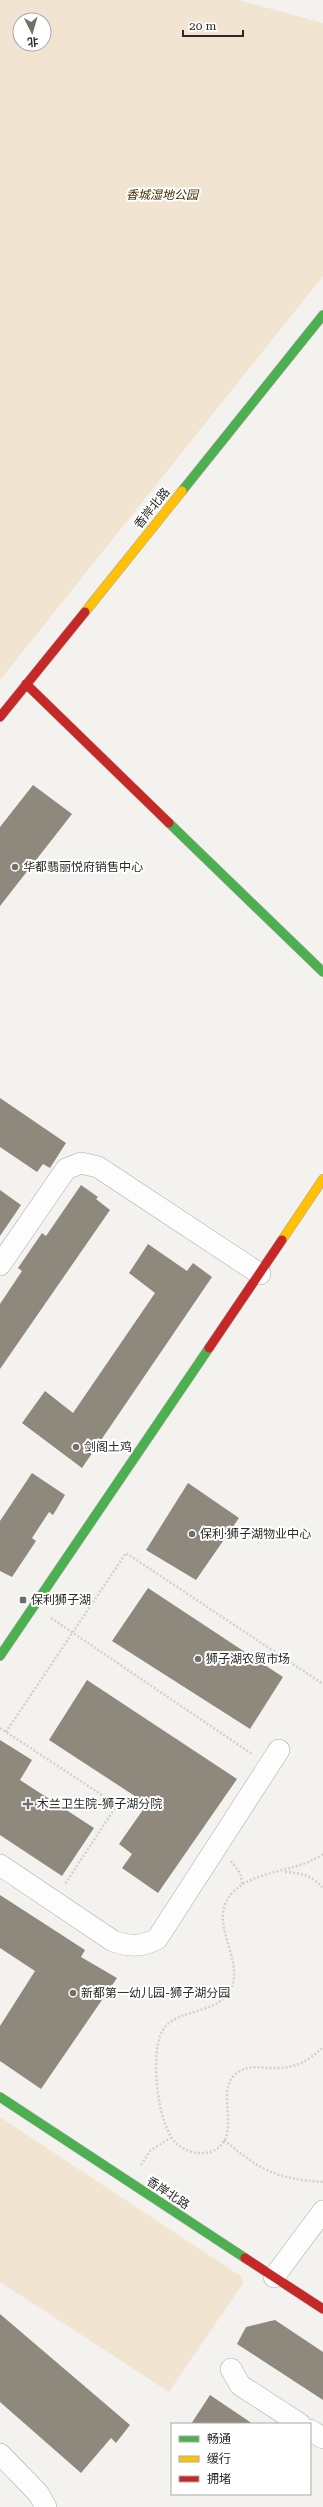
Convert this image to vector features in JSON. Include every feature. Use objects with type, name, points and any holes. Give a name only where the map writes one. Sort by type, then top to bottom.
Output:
[{"type":"street","name":"香岸北路","points":[[0,717],[323,315]]},
{"type":"street","points":[[26,684],[323,972]]},
{"type":"street","points":[[0,1265],[66,1169],[81,1163],[98,1167],[260,1274]]},
{"type":"street","points":[[0,1656],[323,1179]]},
{"type":"street","points":[[0,1866],[113,1941],[128,1946],[145,1945],[157,1939],[274,1758]]},
{"type":"street","name":"香岸北路","points":[[0,2097],[323,2309]]},
{"type":"street","points":[[274,2277],[323,2211]]},
{"type":"street","points":[[231,2369],[240,2385],[298,2423]]},
{"type":"street","points":[[311,2431],[323,2438]]},
{"type":"street","points":[[0,2454],[38,2493],[46,2507]]},
{"type":"path","points":[[6,1732],[126,1553],[323,1684]]},
{"type":"path","points":[[34,1607],[73,1633],[274,1758]]},
{"type":"path","points":[[0,1728],[117,1805],[53,1901]]},
{"type":"path","points":[[214,1852],[234,1862],[240,1873],[243,1885]]},
{"type":"path","points":[[323,1854],[313,1861],[263,1876],[243,1885],[232,1893],[224,1907],[222,1921],[234,1971],[231,1989],[217,2003],[177,2017],[164,2028],[161,2039],[156,2064],[157,2084],[163,2121],[170,2138],[182,2149],[200,2154],[214,2150],[224,2140],[229,2128],[226,2095],[230,2080],[240,2071],[257,2066],[276,2068],[292,2067],[312,2058],[323,2047]]},
{"type":"path","points":[[282,1871],[303,1873],[316,1880],[323,1888]]},
{"type":"path","points":[[130,2182],[150,2150],[170,2138]]},
{"type":"path","points":[[224,2140],[265,2170],[290,2178],[323,2182]]},
{"type":"green space","name":"香城湿地公园","points":[[0,0],[238,0],[323,23],[323,276],[0,680]]},
{"type":"green space","points":[[0,2117],[242,2277],[243,2283],[169,2392],[0,2282]]},
{"type":"building","name":"华都翡丽悦府销售中心","points":[[33,785],[72,814],[0,906],[0,827]]},
{"type":"building","points":[[0,1098],[66,1143],[50,1168],[43,1164],[37,1172],[0,1147]]},
{"type":"building","points":[[81,1185],[98,1197],[96,1199],[110,1210],[0,1369],[0,1304],[22,1271],[18,1268],[42,1233],[46,1236]]},
{"type":"building","points":[[0,1190],[21,1205],[0,1236]]},
{"type":"building","points":[[148,1244],[187,1271],[193,1263],[212,1277],[82,1468],[22,1423],[45,1391],[73,1413],[155,1293],[129,1273]]},
{"type":"building","points":[[32,1473],[65,1495],[53,1515],[49,1512],[32,1538],[36,1541],[12,1577],[0,1571],[0,1521]]},
{"type":"building","name":"保利·狮子湖物业中心","points":[[188,1483],[239,1518],[196,1580],[146,1550]]},
{"type":"building","name":"狮子湖农贸市场","points":[[148,1588],[283,1677],[250,1729],[112,1641]]},
{"type":"building","points":[[87,1680],[237,1779],[158,1893],[122,1868],[132,1854],[119,1844],[147,1804],[49,1740]]},
{"type":"building","name":"木兰卫生院-狮子湖分院","points":[[0,1740],[32,1760],[20,1780],[94,1828],[62,1876],[0,1835]]},
{"type":"building","name":"新都第一幼儿园-狮子湖分园","points":[[0,1895],[85,1950],[81,1957],[117,1978],[41,2089],[0,2061],[0,2026],[35,1971],[0,1948]]},
{"type":"building","points":[[0,2314],[130,2425],[116,2443],[111,2438],[81,2473],[0,2402]]},
{"type":"building","points":[[275,2320],[323,2352],[323,2400],[237,2344],[246,2327]]},
{"type":"building","points":[[210,2395],[252,2423],[192,2423]]},
{"type":"traffic: fast","points":[[182,491],[323,315]]},
{"type":"traffic: fast","points":[[169,823],[323,972]]},
{"type":"traffic: fast","points":[[0,1656],[209,1348]]},
{"type":"traffic: fast","points":[[0,2097],[245,2258]]},
{"type":"traffic: slow","points":[[85,612],[182,491]]},
{"type":"traffic: slow","points":[[282,1240],[323,1179]]},
{"type":"traffic: jam","points":[[0,717],[85,612]]},
{"type":"traffic: jam","points":[[26,684],[169,823]]},
{"type":"traffic: jam","points":[[209,1348],[282,1240]]},
{"type":"traffic: jam","points":[[245,2258],[323,2309]]},
{"type":"place","name":"华都翡丽悦府销售中心","points":[[15,867]]},
{"type":"place","name":"剑阁土鸡","points":[[76,1447]]},
{"type":"place","name":"保利·狮子湖物业中心","points":[[192,1534]]},
{"type":"place","name":"保利狮子湖","points":[[23,1600]]},
{"type":"place","name":"狮子湖农贸市场","points":[[198,1659]]},
{"type":"place","name":"木兰卫生院-狮子湖分院","points":[[28,1804]]},
{"type":"place","name":"新都第一幼儿园-狮子湖分园","points":[[73,1993]]}]
